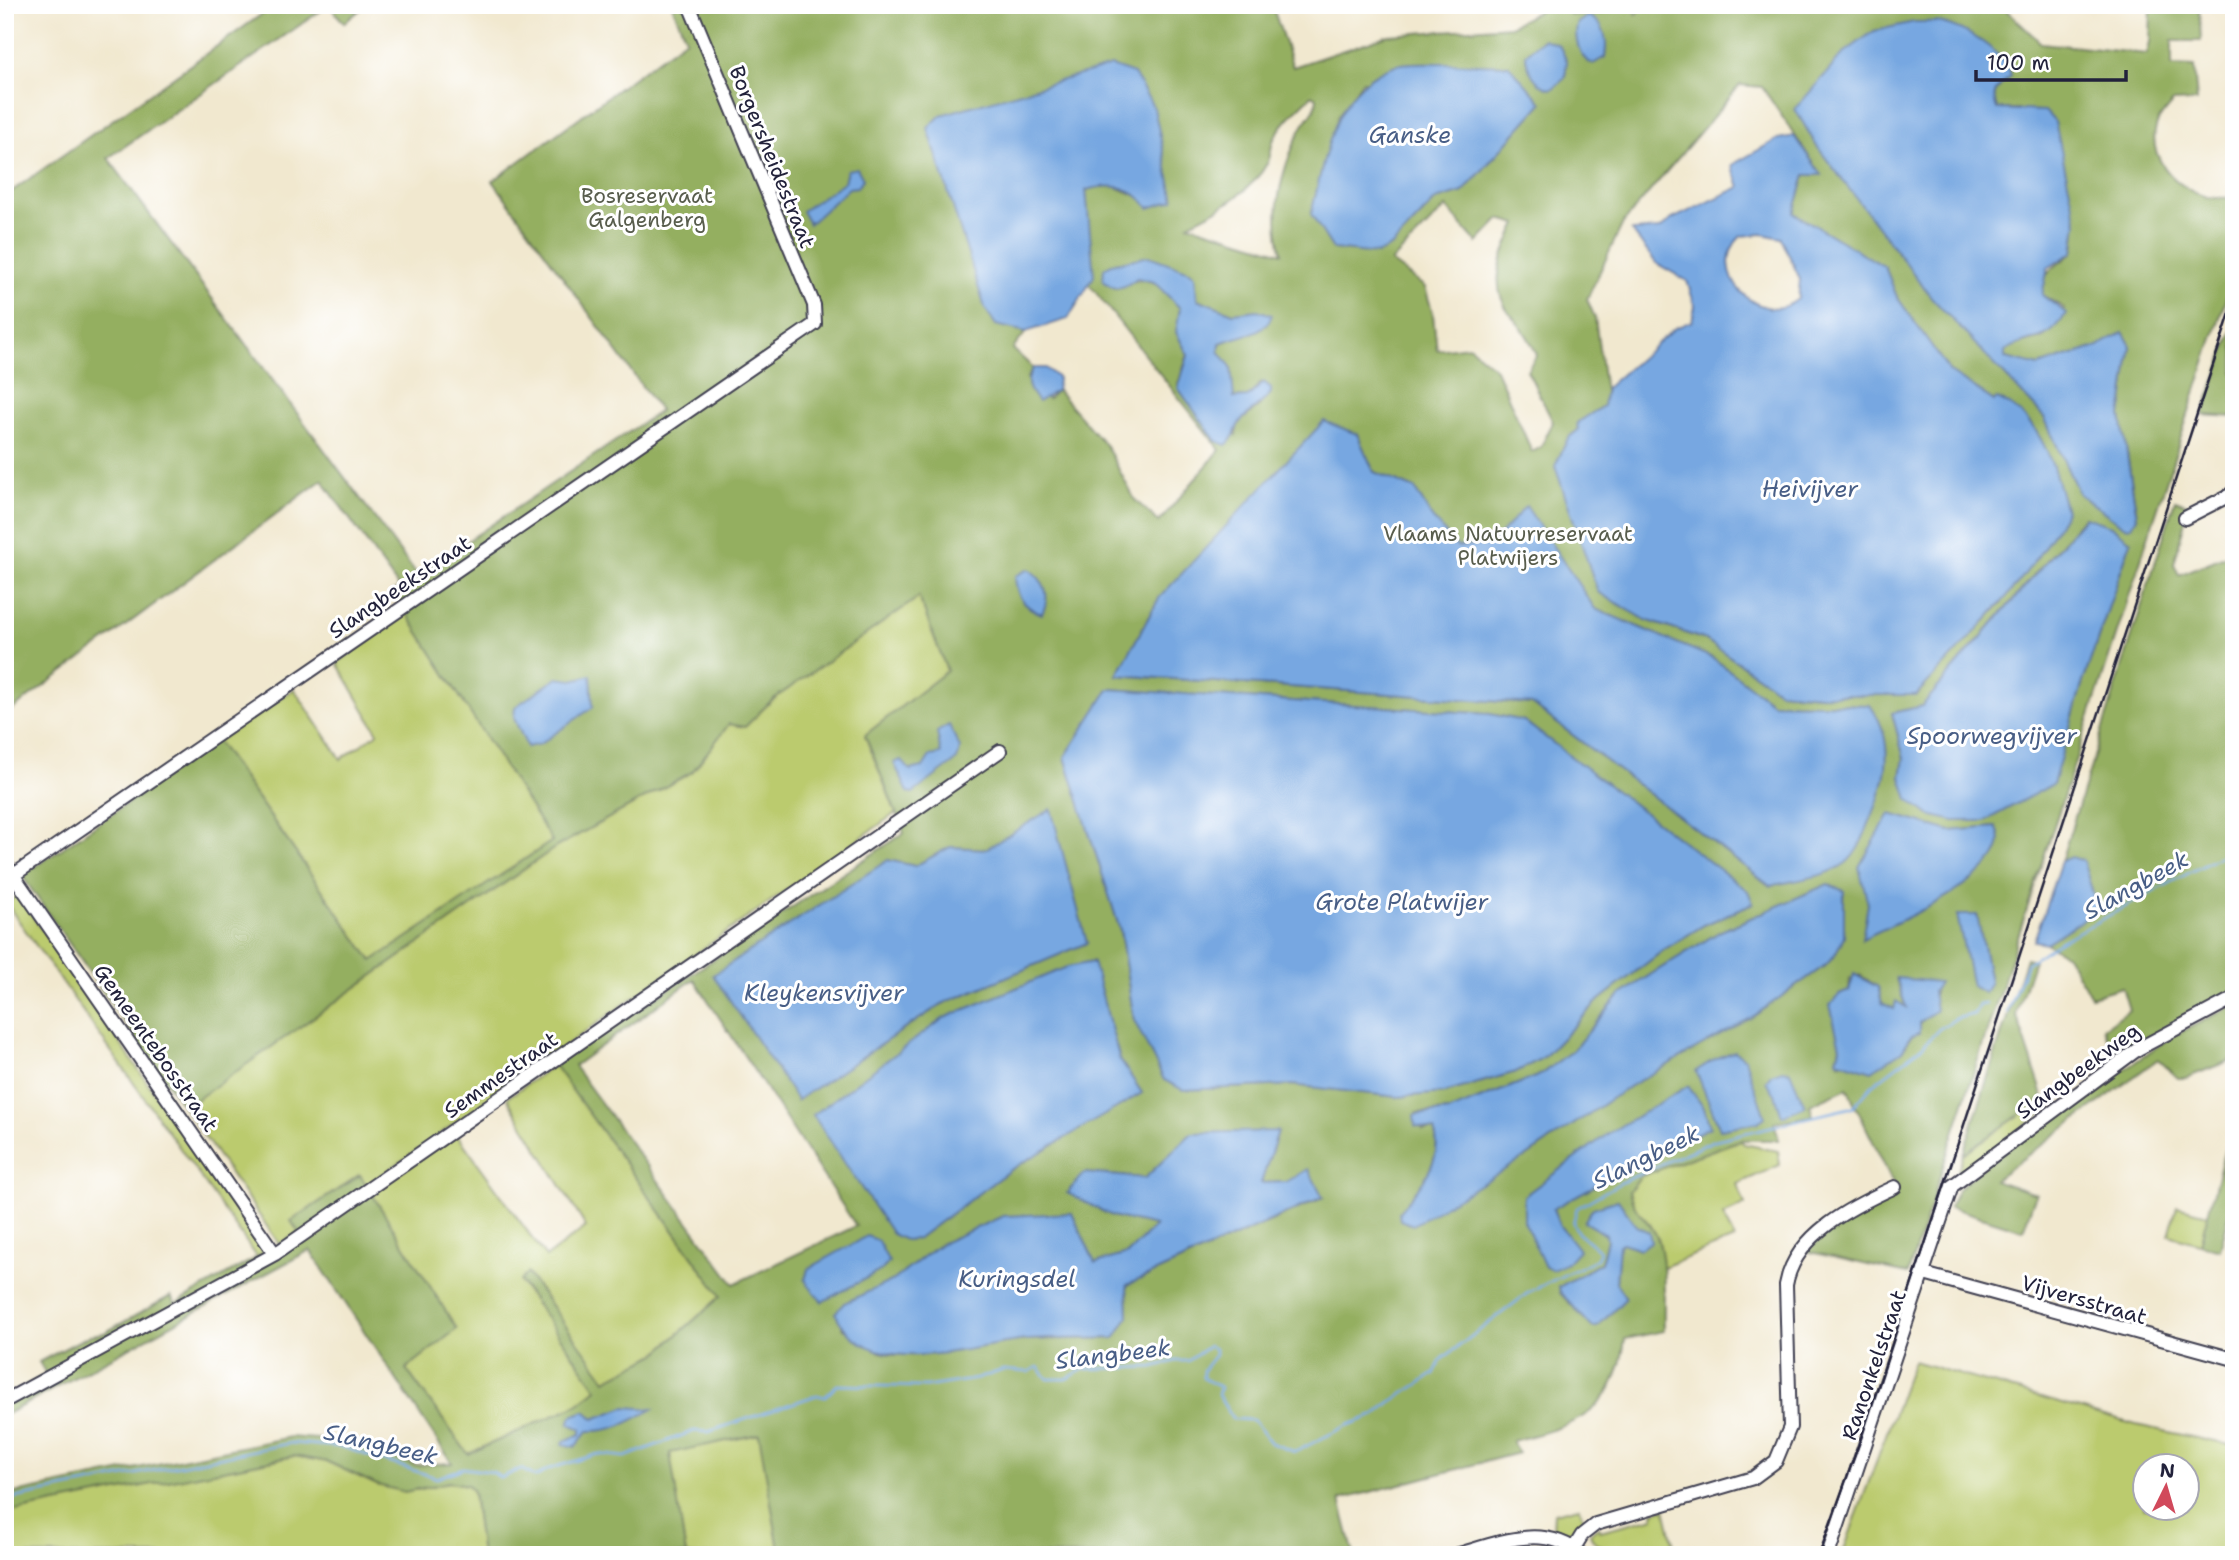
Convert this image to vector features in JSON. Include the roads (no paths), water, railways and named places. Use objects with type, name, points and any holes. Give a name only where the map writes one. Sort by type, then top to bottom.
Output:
[{"type":"street","name":"Borgersheidestraat","points":[[689,5],[814,306],[815,324]]},
{"type":"street","name":"Slangbeekstraat","points":[[9,878],[815,324]]},
{"type":"street","points":[[2185,518],[2234,493]]},
{"type":"street","name":"Semmestraat","points":[[5,1401],[275,1254],[1000,751]]},
{"type":"street","name":"Gemeentebosstraat","points":[[5,863],[9,878],[275,1254]]},
{"type":"street","name":"Slangbeekweg","points":[[1952,1186],[2138,1049],[2234,998]]},
{"type":"street","points":[[1456,1555],[1528,1536],[1550,1538],[1578,1552],[1582,1535],[1596,1524],[1753,1478],[1776,1461],[1783,1451],[1790,1427],[1786,1284],[1788,1271],[1808,1241],[1862,1202],[1895,1186]]},
{"type":"street","name":"Ranonkelstraat","points":[[1828,1555],[1952,1186]]},
{"type":"street","name":"Vijversstraat","points":[[1924,1274],[2160,1341],[2234,1359]]},
{"type":"water","points":[[1588,16],[1602,28],[1606,44],[1605,57],[1593,64],[1584,58],[1577,41],[1578,23]]},
{"type":"water","points":[[1914,22],[1942,23],[1962,30],[1992,49],[2011,76],[1995,93],[1997,109],[2045,111],[2055,122],[2077,223],[2073,252],[2048,268],[2042,295],[2066,313],[2053,330],[2005,351],[2005,358],[2039,366],[2097,347],[2123,332],[2131,346],[2121,416],[2137,517],[2132,526],[2125,527],[2079,494],[2044,417],[1932,298],[1816,145],[1795,109],[1844,53],[1874,31]]},
{"type":"water","points":[[1543,39],[1559,45],[1567,61],[1565,78],[1552,89],[1537,81],[1526,59],[1526,54]]},
{"type":"water","name":"Ganske","points":[[1441,63],[1509,65],[1542,103],[1463,192],[1436,200],[1392,246],[1377,254],[1333,249],[1311,214],[1327,149],[1344,108],[1356,90],[1373,76],[1393,66]]},
{"type":"water","points":[[1111,66],[1134,74],[1154,108],[1174,200],[1149,208],[1136,194],[1121,188],[1086,190],[1094,276],[1068,319],[1026,332],[996,325],[985,308],[928,128],[941,115]]},
{"type":"water","name":"Heivijver","points":[[1794,136],[1822,175],[1805,175],[1794,213],[1885,267],[1897,297],[1950,372],[1994,401],[1997,399],[2013,407],[2026,418],[2036,431],[2051,461],[2066,511],[2017,585],[1916,695],[1820,695],[1779,691],[1706,640],[1646,620],[1598,592],[1555,466],[1568,438],[1578,430],[1577,423],[1603,406],[1606,388],[1675,328],[1692,321],[1695,306],[1687,281],[1656,263],[1632,231],[1660,229],[1672,219],[1740,187],[1732,165],[1778,139]],"holes":[[[1762,234],[1781,238],[1800,279],[1798,299],[1783,307],[1768,307],[1753,302],[1741,292],[1729,265],[1732,250],[1741,236]]]},
{"type":"water","points":[[857,168],[863,179],[857,187],[849,188],[809,224],[802,211],[844,182],[847,170]]},
{"type":"water","points":[[1149,256],[1190,271],[1195,276],[1197,299],[1233,313],[1258,310],[1272,315],[1264,326],[1250,334],[1220,343],[1219,351],[1231,367],[1234,398],[1248,397],[1264,382],[1271,388],[1271,393],[1241,421],[1226,445],[1216,441],[1178,388],[1188,355],[1176,332],[1180,308],[1154,282],[1137,278],[1129,284],[1116,287],[1103,280],[1104,269],[1111,264]]},
{"type":"water","points":[[1033,368],[1046,368],[1058,378],[1057,390],[1038,402],[1028,386]]},
{"type":"water","points":[[1324,421],[1357,434],[1374,472],[1415,489],[1432,518],[1457,547],[1491,544],[1526,506],[1595,609],[1713,658],[1772,703],[1870,705],[1884,735],[1886,765],[1874,811],[1859,846],[1850,859],[1838,868],[1819,875],[1770,886],[1532,704],[1117,675],[1159,598]]},
{"type":"water","name":"Spoorwegvijver","points":[[2085,517],[2111,526],[2131,541],[2082,685],[2053,784],[1985,821],[1954,821],[1929,815],[1908,799],[1901,777],[1904,758],[1892,713],[1922,706]]},
{"type":"water","points":[[1029,569],[1045,589],[1046,601],[1042,614],[1025,604],[1017,589],[1015,576]]},
{"type":"water","points":[[591,675],[593,707],[540,744],[527,747],[514,718],[515,707],[557,678],[573,680]]},
{"type":"water","name":"Grote Platwijer","points":[[1109,689],[1490,714],[1524,721],[1748,891],[1753,903],[1704,925],[1665,949],[1599,1000],[1544,1057],[1516,1072],[1444,1093],[1398,1097],[1292,1085],[1183,1090],[1164,1080],[1134,1020],[1120,930],[1065,757]]},
{"type":"water","points":[[949,725],[960,748],[957,760],[913,793],[908,792],[894,763],[901,760],[910,770],[923,767],[930,756],[941,754],[937,732]]},
{"type":"water","name":"Kleykensvijver","points":[[1051,809],[1087,943],[942,1004],[797,1100],[713,975],[888,860],[915,866],[950,847],[986,849]]},
{"type":"water","points":[[1890,814],[1950,831],[1996,827],[1999,844],[1991,862],[1950,895],[1862,939],[1868,904],[1859,867]]},
{"type":"water","points":[[2071,857],[2083,861],[2098,910],[2046,943],[2034,941],[2061,861]]},
{"type":"water","points":[[1828,884],[1844,891],[1844,936],[1835,955],[1827,964],[1751,1018],[1630,1086],[1524,1158],[1413,1225],[1400,1220],[1399,1212],[1427,1174],[1436,1152],[1434,1130],[1415,1126],[1414,1115],[1450,1111],[1540,1075],[1573,1050],[1619,996],[1653,973],[1721,931]]},
{"type":"water","points":[[1957,915],[1977,915],[1990,982],[1984,993],[1972,986]]},
{"type":"water","name":"Kleykensvijver","points":[[1093,962],[1120,1060],[1142,1093],[1010,1170],[917,1239],[905,1240],[892,1234],[813,1115],[944,1018],[1067,967]]},
{"type":"water","points":[[1854,974],[1878,987],[1882,1003],[1894,1009],[1896,1001],[1906,1007],[1896,978],[1939,982],[1933,992],[1936,1010],[1919,1023],[1919,1033],[1911,1036],[1902,1051],[1872,1071],[1837,1060],[1840,1047],[1830,1005],[1839,995],[1849,991]]},
{"type":"water","points":[[1735,1051],[1745,1059],[1765,1117],[1758,1122],[1720,1129],[1696,1071]]},
{"type":"water","points":[[1782,1070],[1790,1071],[1805,1106],[1782,1116],[1775,1094],[1766,1081],[1771,1074]]},
{"type":"water","points":[[1688,1086],[1704,1108],[1710,1127],[1553,1209],[1560,1226],[1579,1250],[1567,1263],[1553,1270],[1545,1267],[1524,1221],[1524,1196],[1609,1133]]},
{"type":"water","name":"Kuringsdel","points":[[1278,1131],[1261,1183],[1286,1182],[1308,1169],[1323,1197],[1127,1285],[1128,1317],[1115,1338],[1028,1340],[922,1355],[895,1354],[871,1348],[851,1335],[835,1313],[844,1303],[894,1280],[940,1244],[1003,1216],[1072,1213],[1095,1263],[1127,1254],[1155,1226],[1112,1216],[1067,1193],[1084,1173],[1145,1178],[1192,1133]]},
{"type":"water","points":[[1618,1200],[1636,1226],[1649,1232],[1651,1242],[1640,1249],[1622,1243],[1619,1245],[1616,1283],[1626,1298],[1597,1327],[1592,1327],[1560,1292],[1559,1287],[1601,1263],[1606,1235],[1584,1222],[1593,1208]]},
{"type":"water","points":[[867,1236],[878,1241],[889,1262],[882,1270],[822,1302],[805,1280],[808,1269]]},
{"type":"water","points":[[625,1407],[653,1409],[614,1428],[588,1431],[575,1447],[563,1444],[564,1441],[581,1434],[581,1429],[569,1424],[572,1416],[585,1411],[594,1419]]},
{"type":"waterway","name":"Slangbeek","points":[[2007,1012],[2027,963],[2061,941],[2234,849]]},
{"type":"waterway","name":"Slangbeek","points":[[5,1500],[291,1443],[342,1447],[437,1478],[463,1468],[493,1472],[500,1478],[521,1469],[536,1477],[549,1469],[598,1454],[625,1457],[694,1431],[708,1432],[817,1395],[825,1397],[837,1385],[926,1387],[977,1379],[1003,1370],[1028,1372],[1038,1367],[1048,1379],[1066,1379],[1084,1369],[1153,1367],[1175,1361],[1188,1361],[1209,1346],[1215,1349],[1215,1355],[1203,1370],[1203,1378],[1220,1387],[1218,1395],[1233,1419],[1253,1420],[1271,1443],[1295,1452],[1346,1426],[1375,1415],[1434,1374],[1441,1360],[1529,1292],[1597,1259],[1600,1251],[1578,1233],[1573,1223],[1577,1208],[1620,1183],[1715,1140],[1853,1107],[1872,1085],[1923,1046],[1939,1029],[1955,1019],[1974,1014],[1979,1005],[1985,1004]]},
{"type":"railway","points":[[1819,1555],[1863,1433],[2234,301]]},
{"type":"park label","name":"Bosreservaat Galgenberg","points":[[647,208]]},
{"type":"park label","name":"Vlaams Natuurreservaat Platwijers","points":[[1508,546]]}]
